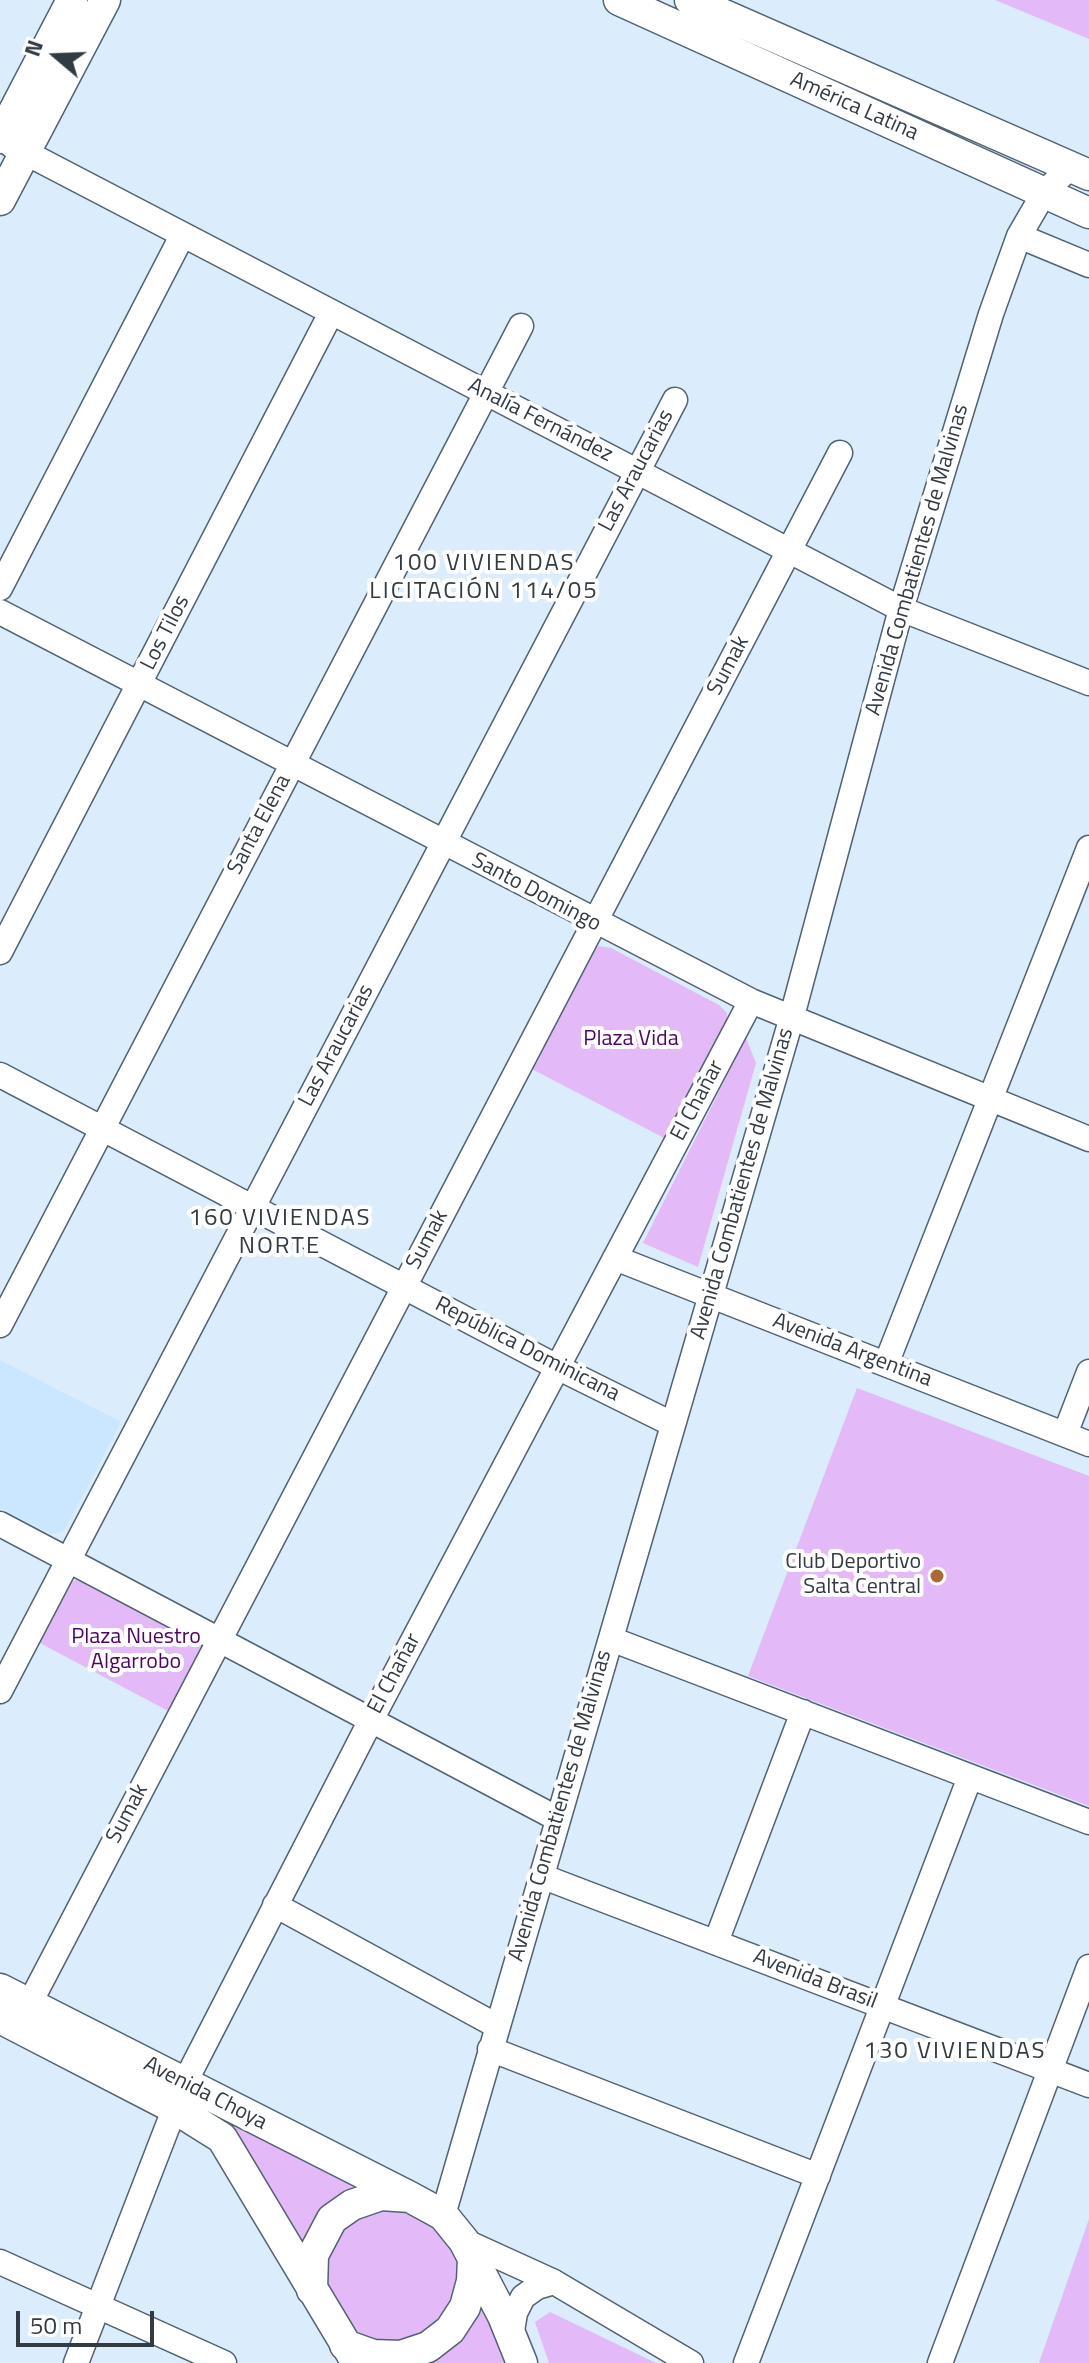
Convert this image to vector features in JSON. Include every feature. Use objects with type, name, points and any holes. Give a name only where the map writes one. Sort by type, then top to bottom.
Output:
[{"type":"main road","points":[[0,200],[6,142],[72,0]]},
{"type":"main road","points":[[6,142],[105,0]]},
{"type":"main road","name":"América Latina","points":[[619,0],[1089,213]]},
{"type":"main road","name":"América Latina","points":[[690,0],[1080,171]]},
{"type":"main road","name":"Avenida Choya","points":[[0,1989],[15,2016],[179,2096],[410,2197]]},
{"type":"main road","name":"Avenida Choya","points":[[179,2096],[232,2149],[312,2290]]},
{"type":"main road","points":[[468,2250],[472,2281],[465,2307],[450,2330],[428,2347],[401,2356],[351,2354],[312,2290],[313,2255],[332,2219],[352,2205],[381,2195],[410,2197],[443,2215],[468,2250],[517,2350]]},
{"type":"street","name":"Analía Fernández","points":[[6,142],[901,609],[1089,683]]},
{"type":"street","name":"Avenida Combatientes de Malvinas","points":[[443,2215],[791,1020],[901,609],[991,314],[1019,236],[1044,193],[1080,171]]},
{"type":"street","points":[[0,588],[182,236]]},
{"type":"street","points":[[1019,236],[1089,265]]},
{"type":"street","name":"Los Tilos","points":[[0,952],[331,313]]},
{"type":"street","name":"Santa Elena","points":[[0,1325],[521,326]]},
{"type":"street","name":"Las Araucarias","points":[[0,1691],[675,400]]},
{"type":"street","name":"Sumak","points":[[15,2016],[220,1640],[840,453]]},
{"type":"street","name":"Santo Domingo","points":[[0,612],[594,923],[751,1001],[791,1020],[1089,1139]]},
{"type":"street","points":[[886,1364],[1089,848]]},
{"type":"street","name":"El Chañar","points":[[76,2363],[179,2096],[371,1720],[751,1001]]},
{"type":"street","name":"República Dominicana","points":[[0,1075],[557,1367],[672,1424]]},
{"type":"street","name":"Avenida Argentina","points":[[615,1258],[1089,1444]]},
{"type":"street","points":[[1065,1434],[1089,1372]]},
{"type":"street","points":[[0,1524],[558,1819]]},
{"type":"street","points":[[611,1639],[1089,1822]]},
{"type":"street","points":[[716,1942],[803,1712]]},
{"type":"street","points":[[746,2363],[970,1777]]},
{"type":"street","name":"Avenida Brasil","points":[[541,1876],[1089,2085]]},
{"type":"street","points":[[275,1905],[494,2037],[818,2176]]},
{"type":"street","points":[[940,2363],[1089,1967]]},
{"type":"street","points":[[468,2250],[554,2282],[691,2363]]},
{"type":"street","points":[[0,2262],[224,2363]]},
{"type":"street","points":[[517,2350],[515,2313],[523,2297],[537,2287],[554,2282]]},
{"type":"shaded area","points":[[0,1360],[121,1422],[64,1531],[52,1534],[0,1508]]},
{"type":"green space","points":[[995,0],[1089,0],[1089,39]]},
{"type":"green space","name":"Plaza Vida","points":[[599,946],[611,948],[719,1005],[727,1013],[727,1024],[666,1139],[528,1067],[590,953]]},
{"type":"green space","points":[[746,1038],[756,1063],[698,1267],[643,1243]]},
{"type":"green space","name":"Club Deportivo Salta Central","points":[[857,1388],[1089,1476],[1089,1806],[748,1676]]},
{"type":"green space","name":"Plaza Nuestro Algarrobo","points":[[75,1580],[85,1580],[202,1644],[202,1654],[172,1713],[36,1641],[66,1587]]},
{"type":"green space","points":[[205,2106],[361,2187],[304,2249],[203,2110]]},
{"type":"green space","points":[[391,2208],[417,2213],[438,2228],[453,2249],[458,2275],[453,2301],[438,2322],[417,2337],[391,2342],[365,2337],[344,2322],[329,2301],[324,2275],[329,2249],[344,2228],[365,2213]]},
{"type":"green space","points":[[1089,2219],[1089,2363],[1039,2363]]},
{"type":"green space","points":[[482,2306],[507,2363],[414,2363],[476,2307]]},
{"type":"green space","points":[[550,2312],[656,2363],[549,2363],[535,2322]]},
{"type":"place","name":"Club Deportivo Salta Central","points":[[937,1576]]},
{"type":"district","name":"100 VIVIENDAS LICITACIÓN 114/05","points":[[484,578]]},
{"type":"district","name":"160 VIVIENDAS NORTE","points":[[280,1233]]},
{"type":"district","name":"130 VIVIENDAS","points":[[955,2052]]}]
